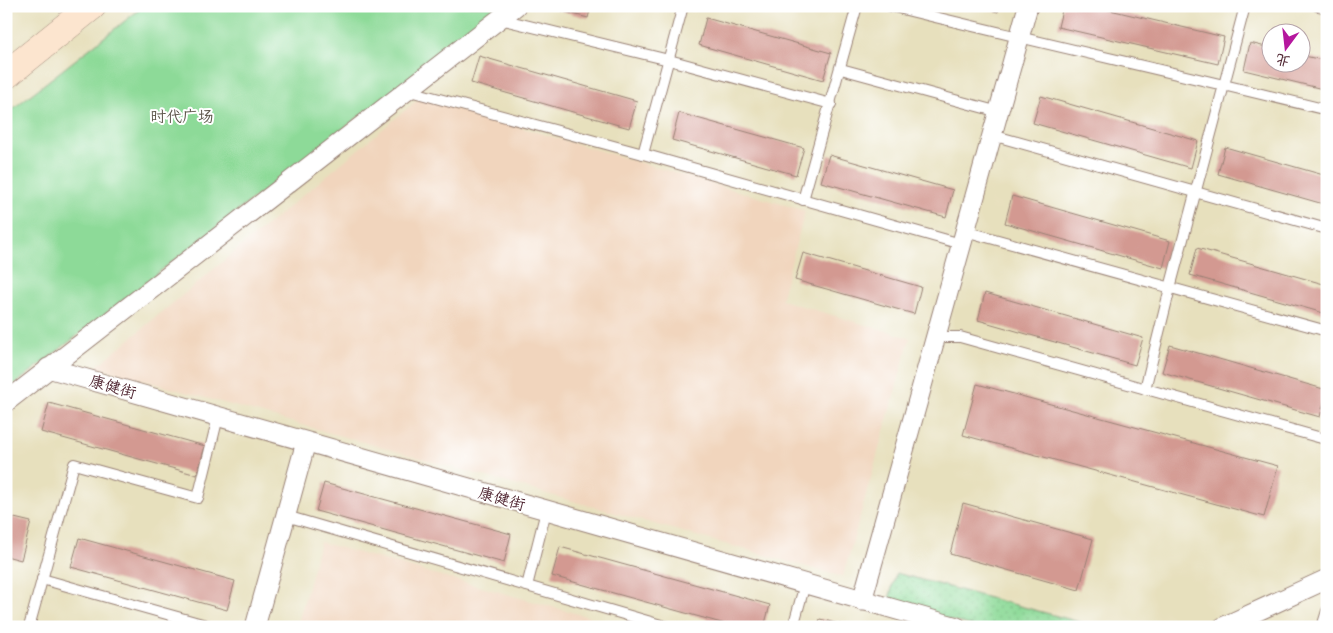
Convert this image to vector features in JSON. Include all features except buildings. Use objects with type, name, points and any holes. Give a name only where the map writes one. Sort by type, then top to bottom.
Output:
[{"type":"main road","points":[[6,75],[92,6]]},
{"type":"street","points":[[6,402],[516,6]]},
{"type":"street","points":[[862,601],[1028,6]]},
{"type":"street","name":"康健街","points":[[48,368],[957,627]]},
{"type":"street","points":[[256,627],[306,442]]},
{"type":"street","points":[[1223,627],[1327,579]]},
{"type":"lane","points":[[644,154],[683,6]]},
{"type":"lane","points":[[804,200],[857,6]]},
{"type":"lane","points":[[890,6],[1327,110]]},
{"type":"lane","points":[[1145,389],[1245,6]]},
{"type":"lane","points":[[1318,6],[1327,8]]},
{"type":"lane","points":[[500,19],[669,60],[831,104]]},
{"type":"lane","points":[[840,69],[998,112]]},
{"type":"lane","points":[[406,90],[644,154],[804,200],[1170,288],[1327,331]]},
{"type":"lane","points":[[992,135],[1327,229]]},
{"type":"lane","points":[[936,337],[960,336],[1325,439],[1327,434]]},
{"type":"lane","points":[[29,627],[74,464],[198,498],[218,417]]},
{"type":"lane","points":[[527,586],[546,511]]},
{"type":"lane","points":[[286,516],[662,626]]},
{"type":"lane","points":[[42,579],[213,627]]},
{"type":"lane","points":[[793,627],[805,584]]},
{"type":"lane","points":[[1322,627],[1327,611]]},
{"type":"shaded area","points":[[420,98],[805,211],[781,300],[910,338],[843,577],[96,367]]},
{"type":"shaded area","points":[[320,542],[398,564],[625,627],[297,627]]},
{"type":"green space","name":"时代广场","points":[[144,6],[501,6],[6,391],[6,114]]},
{"type":"green space","points":[[896,573],[1087,624],[1086,627],[976,627],[888,603]]}]
